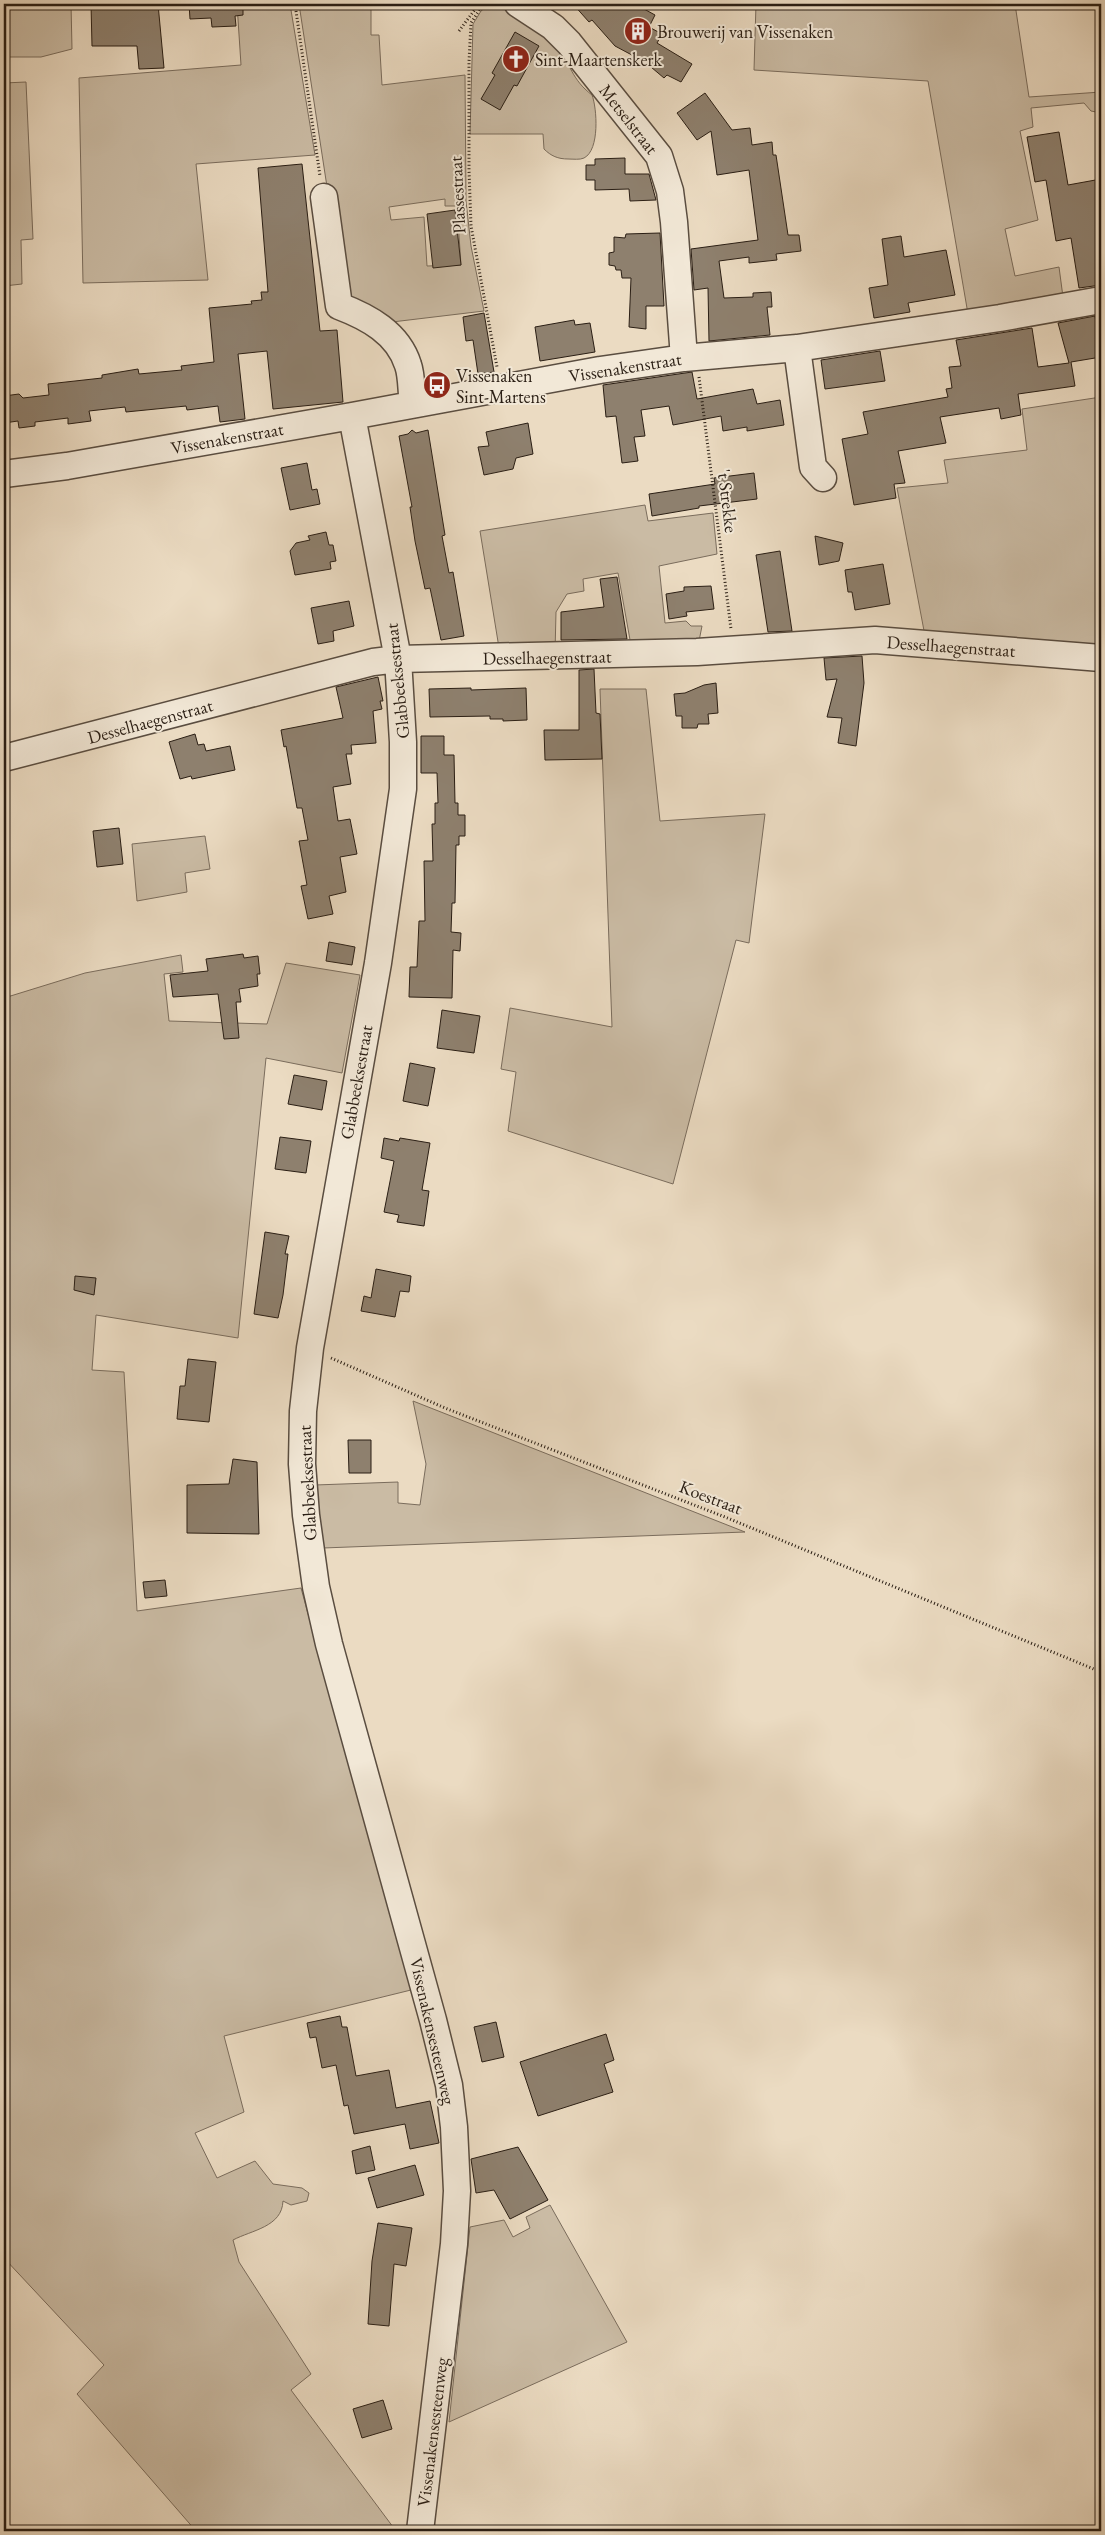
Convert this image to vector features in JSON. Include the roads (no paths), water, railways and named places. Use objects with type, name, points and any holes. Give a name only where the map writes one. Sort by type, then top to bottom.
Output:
[{"type":"street","name":"Metselstraat","points":[[518,4],[553,27],[569,43],[659,156],[670,190],[690,357]]},
{"type":"street","points":[[324,197],[340,306],[363,315],[385,330],[399,346],[409,366],[413,404]]},
{"type":"street","name":"Vissenakenstraat","points":[[4,474],[67,466],[501,390],[600,370],[690,357],[797,348],[1000,318],[1101,300]]},
{"type":"street","points":[[797,348],[813,467],[823,478]]},
{"type":"street","name":"Glabbeeksestraat","points":[[352,416],[398,659],[403,742],[403,789],[378,963],[310,1348],[303,1411],[302,1464],[306,1514],[316,1587],[329,1644],[357,1746]]},
{"type":"street","name":"Desselhaegenstraat","points":[[4,758],[373,662],[398,659],[590,656],[875,640],[1101,658]]},
{"type":"street","name":"Vissenakensesteenweg","points":[[357,1746],[435,2029],[449,2085],[454,2127],[456,2190],[454,2244],[420,2531]]},
{"type":"place","name":"Brouwerij van Vissenaken","points":[[638,31]]},
{"type":"place","name":"Sint-Maartenskerk","points":[[516,59]]},
{"type":"place","name":"Vissenaken Sint-Martens","points":[[437,385]]}]
